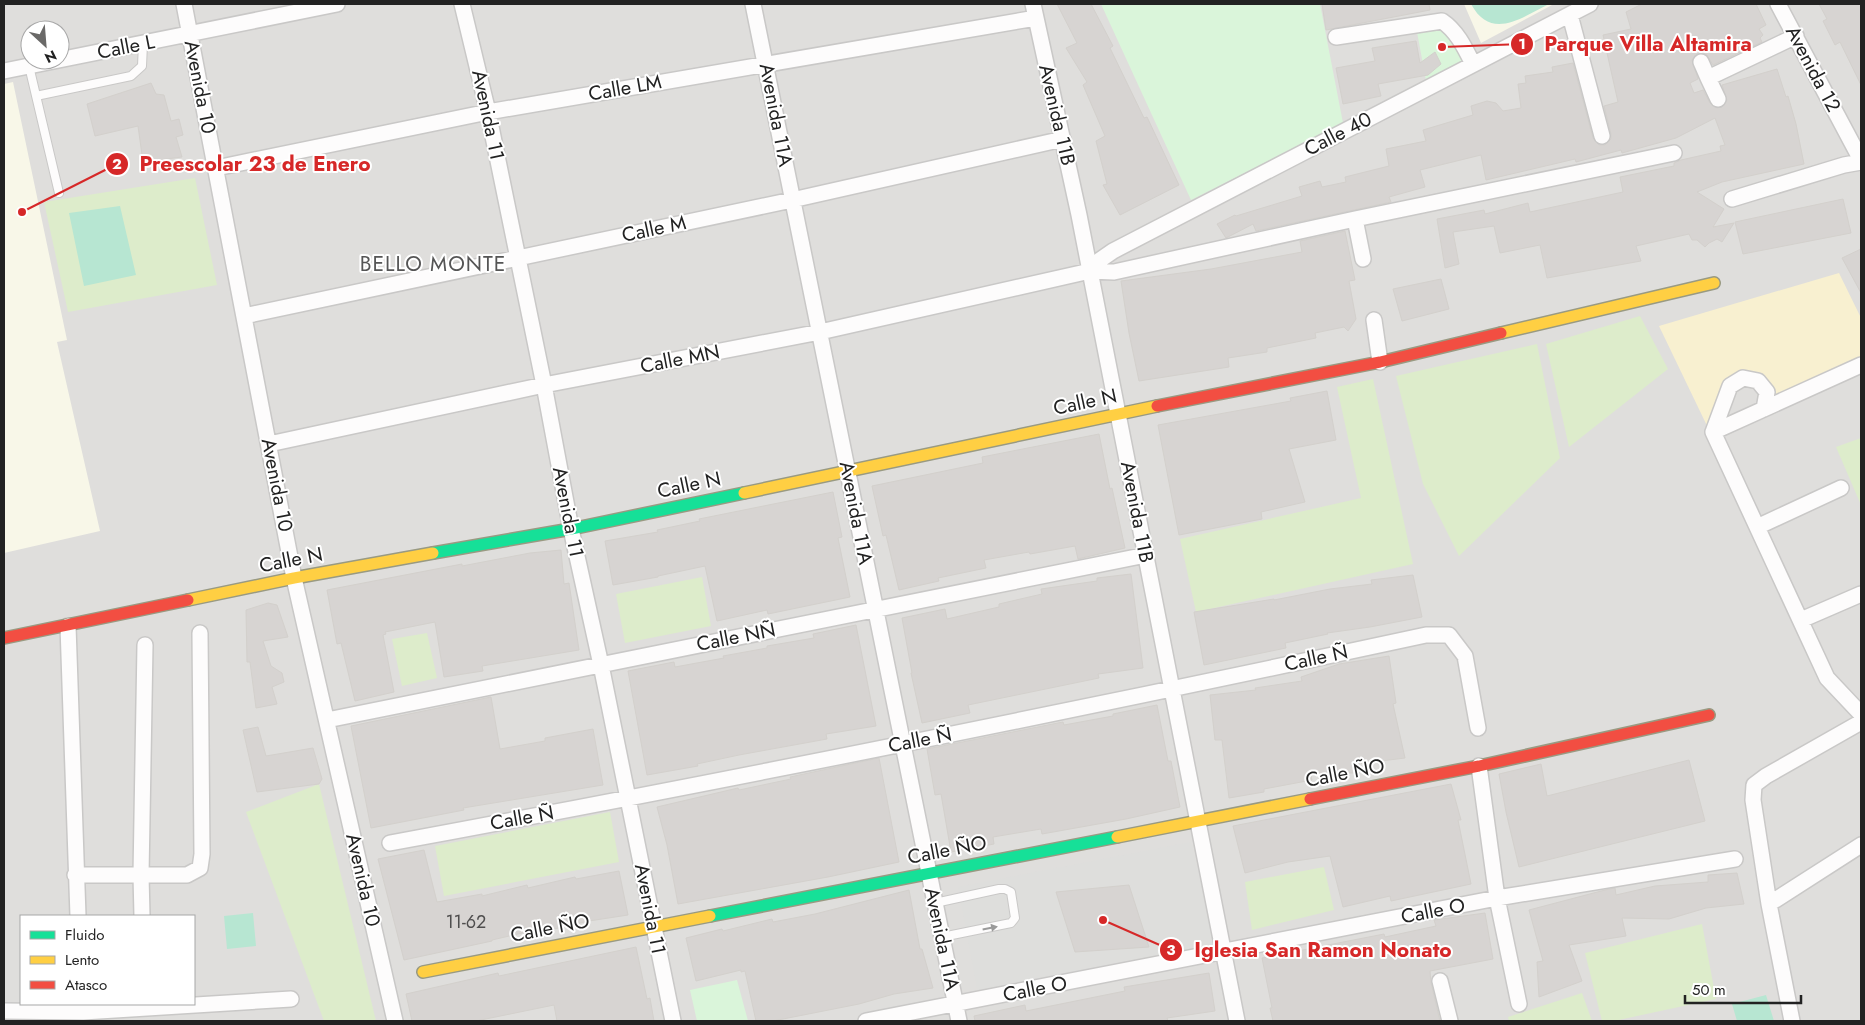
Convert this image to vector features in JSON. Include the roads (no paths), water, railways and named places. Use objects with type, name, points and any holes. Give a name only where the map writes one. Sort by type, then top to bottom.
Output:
[{"type":"street","name":"Avenida 10","points":[[184,4],[294,578],[395,1021]]},
{"type":"street","name":"Calle L","points":[[70,58],[337,4]]},
{"type":"street","name":"Avenida 11","points":[[462,4],[488,112],[544,385],[571,529],[601,665],[673,1021]]},
{"type":"street","name":"Avenida 11A","points":[[754,4],[959,1021]]},
{"type":"street","name":"Calle 40","points":[[1090,271],[1100,260],[1113,251],[1590,4]]},
{"type":"street","name":"Avenida 12","points":[[1778,4],[1861,161]]},
{"type":"street","name":"Calle LM","points":[[216,168],[488,112],[767,64],[1034,11]]},
{"type":"street","name":"Avenida 11B","points":[[1034,11],[1090,271],[1237,1021]]},
{"type":"street","points":[[1570,15],[1602,136]]},
{"type":"street","points":[[1336,37],[1442,21],[1450,26],[1458,36],[1473,64]]},
{"type":"street","points":[[1708,78],[1796,36]]},
{"type":"street","points":[[1701,62],[1718,99]]},
{"type":"street","name":"Calle L","points":[[4,71],[20,68]]},
{"type":"street","name":"Calle M","points":[[244,316],[792,200],[1063,139]]},
{"type":"street","name":"Calle MN","points":[[269,444],[544,385],[820,332],[1090,271],[1114,272],[1355,219],[1674,153]]},
{"type":"street","points":[[1732,199],[1861,161]]},
{"type":"street","points":[[1355,219],[1364,259]]},
{"type":"street","name":"Calle N","points":[[4,638],[294,578],[571,529],[1118,414],[1380,362],[1714,282]]},
{"type":"street","points":[[1374,320],[1380,362]]},
{"type":"street","points":[[1713,432],[1861,365]]},
{"type":"street","points":[[1764,409],[1767,392],[1758,381],[1743,378],[1730,386],[1713,432],[1828,678],[1861,714]]},
{"type":"street","points":[[1757,526],[1842,488]]},
{"type":"street","name":"Calle NÑ","points":[[326,720],[1146,555]]},
{"type":"street","points":[[1801,620],[1861,594]]},
{"type":"street","points":[[68,626],[78,915]]},
{"type":"street","points":[[76,874],[186,875],[200,868],[202,854],[200,633]]},
{"type":"street","name":"Calle Ñ","points":[[390,843],[628,799],[1172,689],[1426,635],[1449,635],[1465,656],[1478,728]]},
{"type":"street","points":[[142,915],[141,876],[146,645]]},
{"type":"street","name":"Calle ÑO","points":[[423,972],[1479,766],[1709,715]]},
{"type":"street","points":[[1792,1021],[1769,904],[1753,800],[1754,785],[1766,776],[1861,722]]},
{"type":"street","points":[[1479,766],[1497,898],[1519,1004]]},
{"type":"street","points":[[1769,904],[1861,845]]},
{"type":"street","name":"Calle O","points":[[866,1021],[1223,953],[1497,898],[1736,858]]},
{"type":"street","points":[[1440,981],[1450,1021]]},
{"type":"street","points":[[4,1011],[83,1012],[291,1000]]},
{"type":"lane","points":[[36,96],[131,76],[142,66],[143,44]]},
{"type":"lane","points":[[30,70],[59,192]]},
{"type":"lane","points":[[935,903],[1005,889],[1011,892],[1016,918],[1011,923],[942,937]]},
{"type":"place","name":"Parque Villa Altamira","points":[[1442,47]]},
{"type":"place","name":"Preescolar 23 de Enero","points":[[22,212]]},
{"type":"place","name":"Iglesia San Ramon Nonato","points":[[1103,920]]},
{"type":"district","name":"BELLO MONTE","points":[[433,264]]}]
